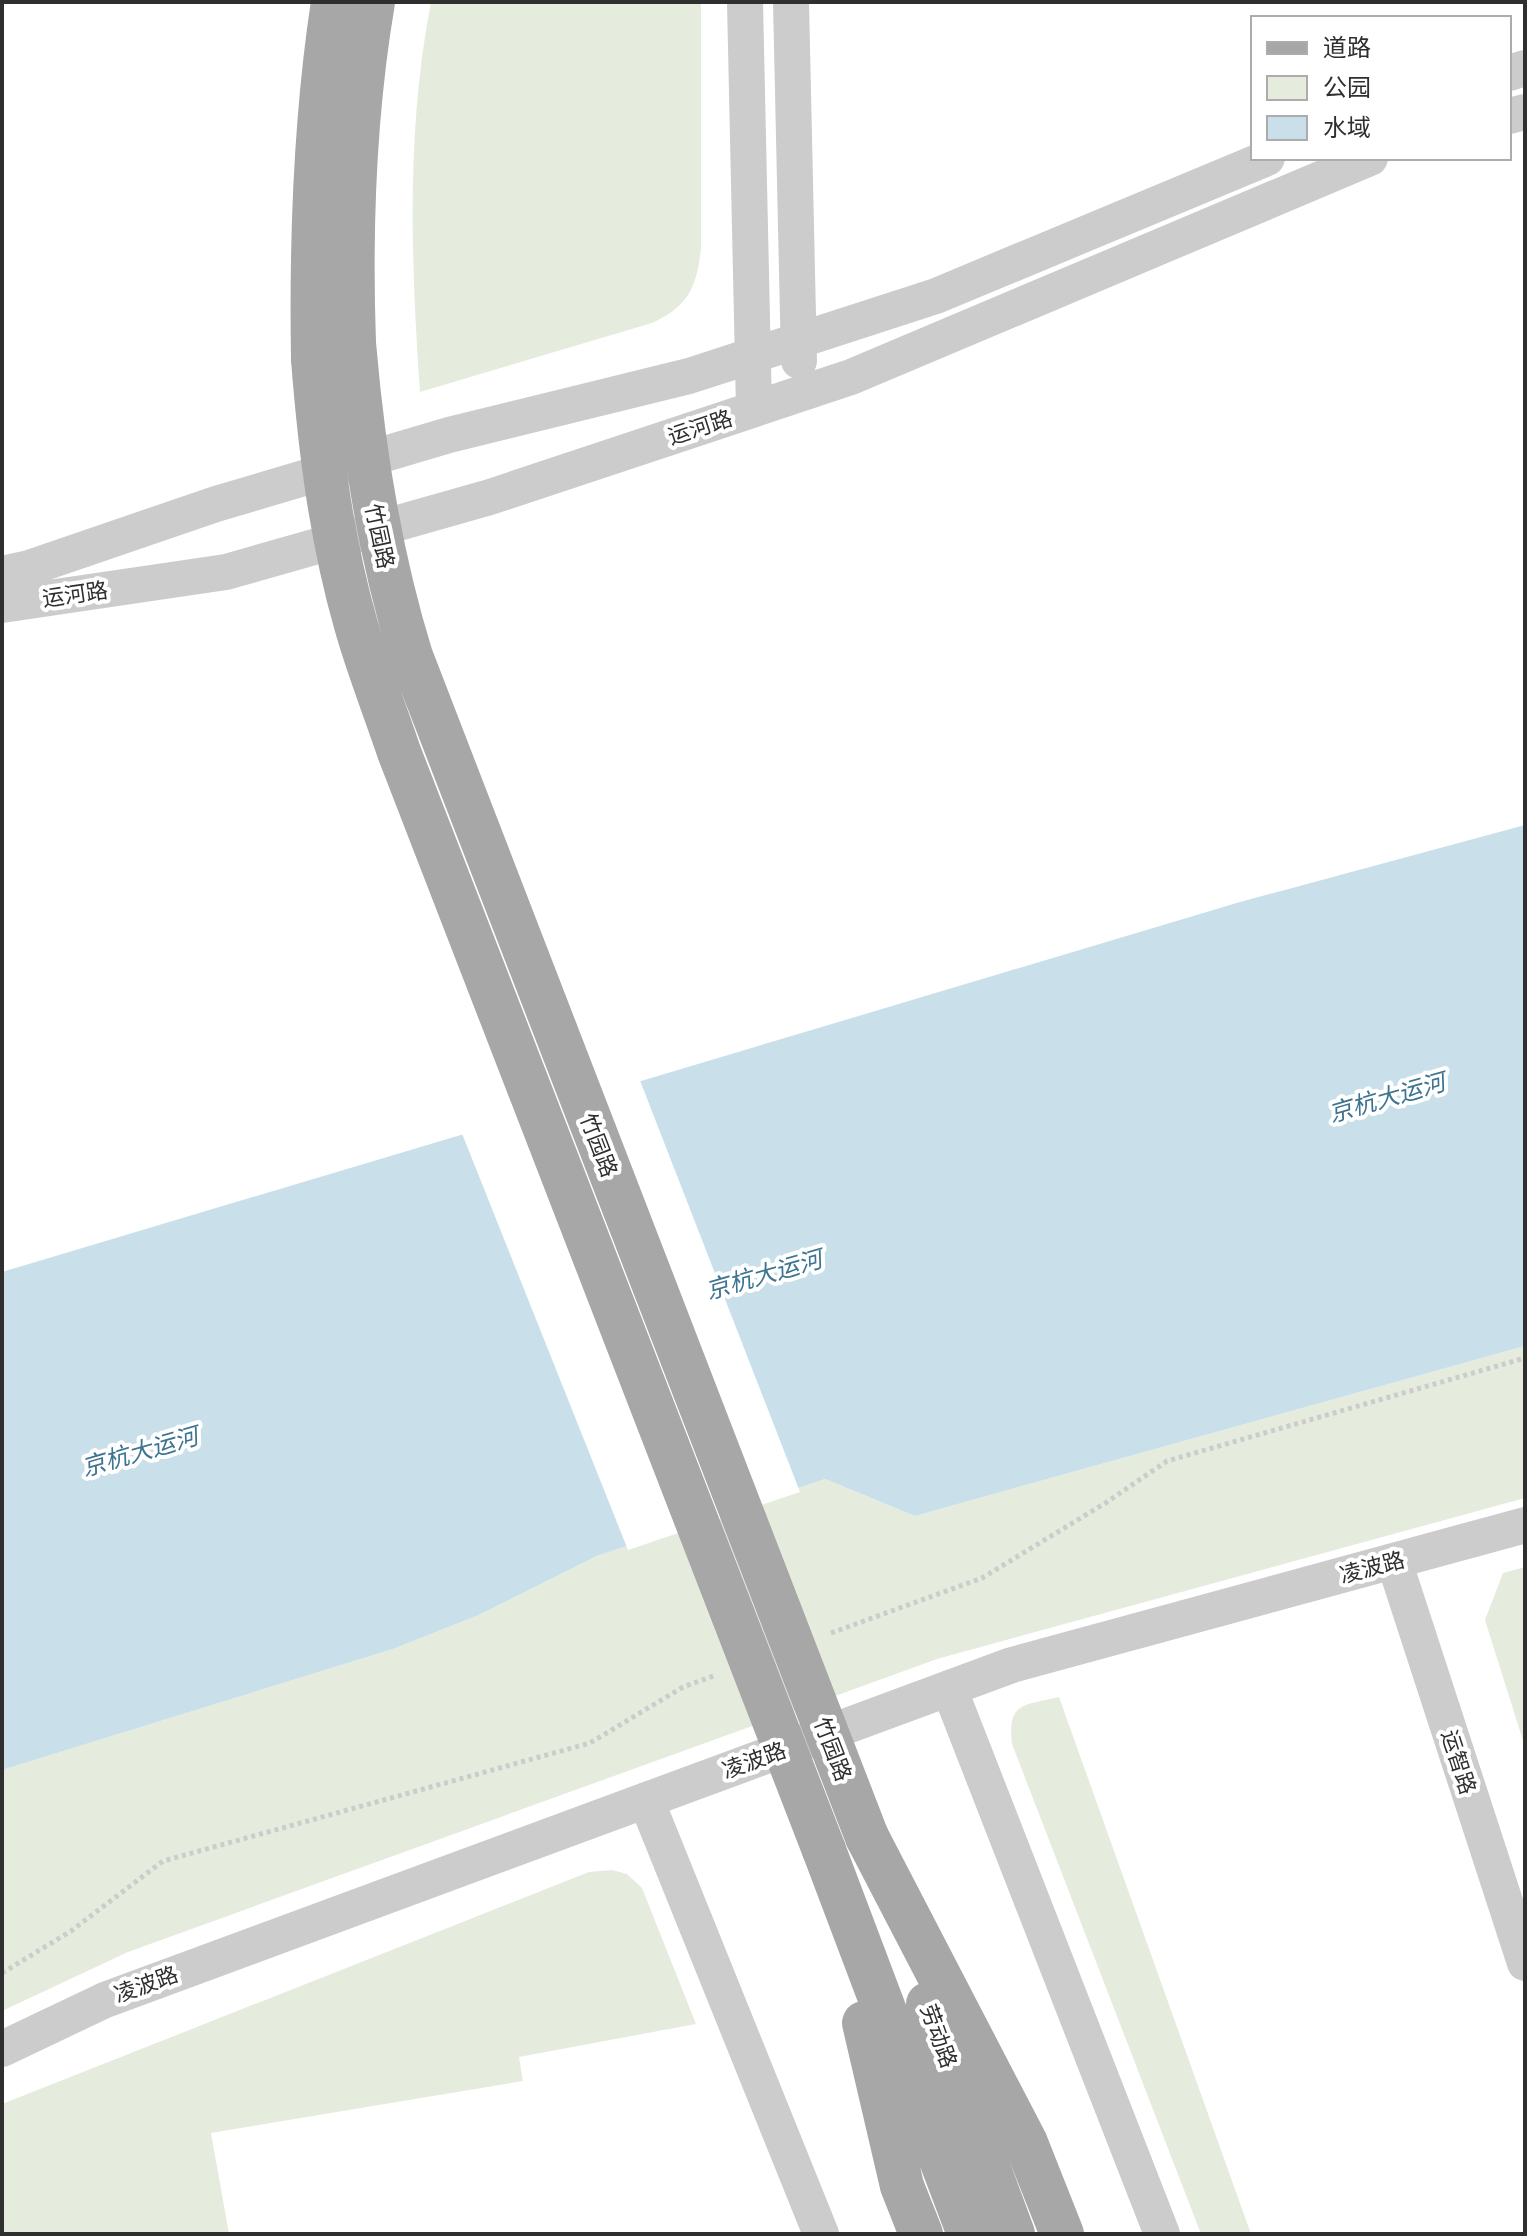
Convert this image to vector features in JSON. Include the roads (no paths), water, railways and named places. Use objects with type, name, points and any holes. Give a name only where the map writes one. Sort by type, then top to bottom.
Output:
[{"type":"main road","name":"竹园路","points":[[333,2],[314,184],[313,359],[323,466],[335,539],[369,666],[399,752],[824,1850],[902,2186],[921,2234]]},
{"type":"main road","name":"竹园路","points":[[373,2],[361,87],[354,183],[354,343],[364,455],[377,527],[411,656],[867,1837],[1026,2143],[1062,2234]]},
{"type":"main road","name":"劳动路","points":[[867,1837],[1013,2234]]},
{"type":"main road","name":"劳动路","points":[[824,1850],[969,2234]]},
{"type":"street","points":[[745,2],[754,409]]},
{"type":"street","points":[[791,2],[798,394]]},
{"type":"street","name":"运河路","points":[[2,574],[29,568],[216,504],[434,439],[689,376],[936,296],[1262,160]]},
{"type":"street","name":"运河路","points":[[2,605],[226,572],[490,497],[851,377],[1365,160]]},
{"type":"street","name":"凌波路","points":[[2,2049],[105,2000],[1012,1665],[1525,1525]]},
{"type":"street","name":"运智路","points":[[1394,1561],[1525,1963]]},
{"type":"street","points":[[949,1688],[1162,2234]]},
{"type":"street","points":[[646,1800],[821,2234]]},
{"type":"water","name":"京杭大运河","points":[[1525,825],[1525,1346],[915,1516],[825,1479],[597,1556],[479,1615],[393,1649],[2,1770],[2,1272],[1240,902]]}]
